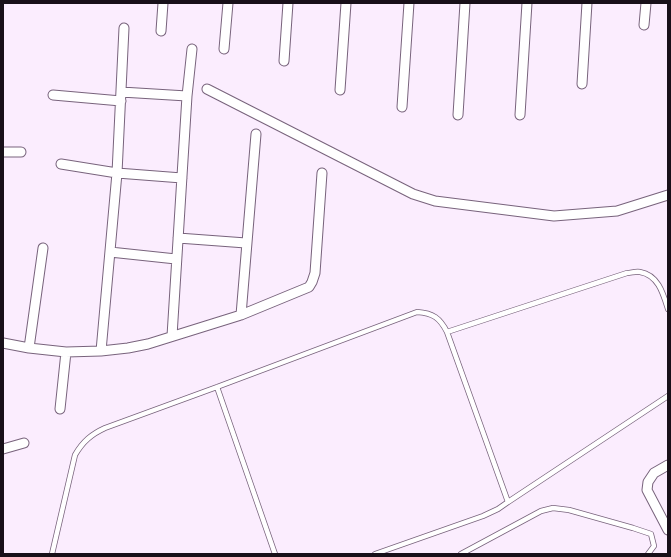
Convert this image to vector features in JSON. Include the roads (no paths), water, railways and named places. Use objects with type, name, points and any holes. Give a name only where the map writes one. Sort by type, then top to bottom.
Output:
[{"type":"street","points":[[161,31],[163,3]]},
{"type":"street","points":[[224,49],[228,3]]},
{"type":"street","points":[[284,61],[288,3]]},
{"type":"street","points":[[340,90],[346,3]]},
{"type":"street","points":[[402,107],[409,3]]},
{"type":"street","points":[[458,115],[465,3]]},
{"type":"street","points":[[520,115],[527,3]]},
{"type":"street","points":[[582,84],[587,3]]},
{"type":"street","points":[[644,25],[646,3]]},
{"type":"street","points":[[101,351],[116,172],[124,28]]},
{"type":"street","points":[[172,336],[187,96],[192,49]]},
{"type":"street","points":[[207,89],[407,191],[435,201],[554,216],[617,211],[668,195]]},
{"type":"street","points":[[53,95],[187,96]]},
{"type":"street","points":[[241,315],[256,134]]},
{"type":"street","points":[[3,152],[21,152]]},
{"type":"street","points":[[61,164],[116,172],[182,178]]},
{"type":"street","points":[[3,343],[29,348],[66,352],[101,351],[128,348],[241,315],[309,287],[315,273],[322,173]]},
{"type":"street","points":[[178,238],[246,243]]},
{"type":"street","points":[[29,348],[43,248]]},
{"type":"street","points":[[110,252],[176,258]]},
{"type":"street","points":[[60,409],[66,352]]},
{"type":"street","points":[[3,449],[24,443]]},
{"type":"street","points":[[668,465],[654,473],[648,482],[647,490],[668,530]]},
{"type":"lane","points":[[447,332],[627,273],[639,271],[655,280],[661,288],[668,308]]},
{"type":"lane","points":[[52,554],[76,454],[81,445],[92,434],[417,312],[428,312],[436,317],[443,324],[447,332],[508,502]]},
{"type":"lane","points":[[217,387],[275,554]]},
{"type":"lane","points":[[375,554],[483,516],[498,508],[668,396]]},
{"type":"lane","points":[[460,554],[540,511],[553,508],[569,510],[651,534],[654,546],[648,554]]}]
